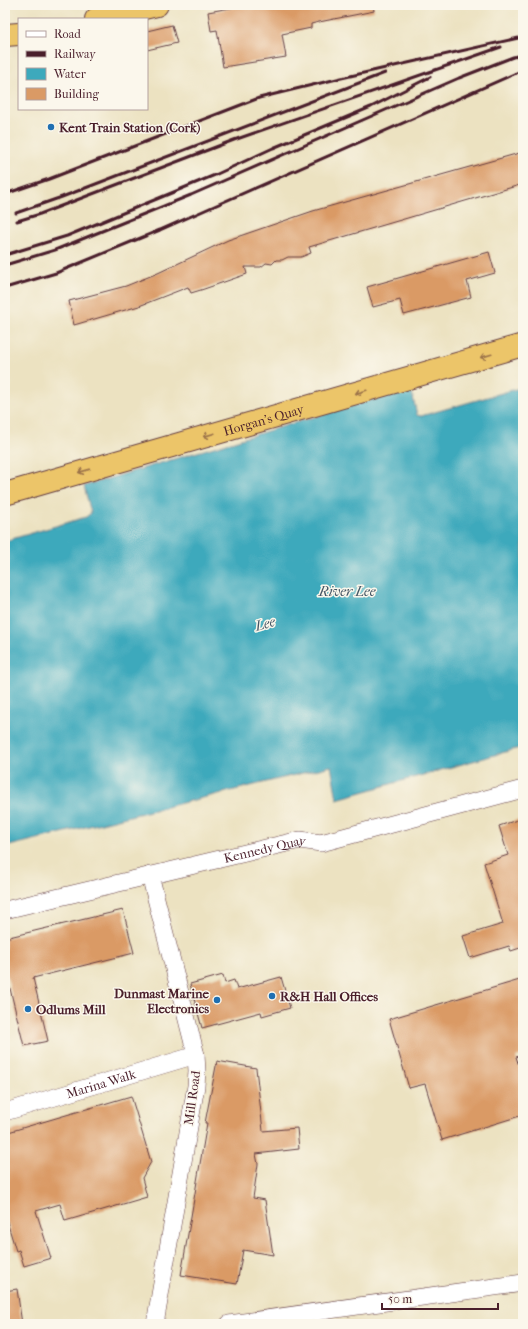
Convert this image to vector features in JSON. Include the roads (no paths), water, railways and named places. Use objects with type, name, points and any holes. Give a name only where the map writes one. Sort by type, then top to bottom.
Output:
[{"type":"highway","points":[[100,18],[157,5]]},
{"type":"highway","points":[[5,35],[18,34]]},
{"type":"highway","name":"Horgan's Quay","points":[[5,494],[523,345]]},
{"type":"street","name":"Kennedy Quay","points":[[5,910],[300,840],[321,843],[523,789]]},
{"type":"street","name":"Mill Road","points":[[150,876],[196,1054],[197,1071],[196,1086],[155,1324]]},
{"type":"street","name":"Marina Walk","points":[[5,1112],[196,1054]]},
{"type":"street","points":[[229,1324],[523,1283]]},
{"type":"water","name":"River Lee","points":[[523,387],[523,747],[337,799],[331,766],[5,847],[5,541],[86,517],[91,513],[84,486],[411,388],[417,415],[421,416]]},
{"type":"railway","points":[[5,194],[49,179],[259,98],[523,37]]},
{"type":"railway","points":[[17,221],[40,214],[234,140],[501,47]]},
{"type":"railway","points":[[5,265],[55,250],[191,195],[459,78],[513,57],[523,55]]},
{"type":"railway","points":[[5,288],[56,273],[160,230],[523,70]]},
{"type":"railway","points":[[16,213],[62,197],[385,73]]},
{"type":"railway","points":[[5,255],[67,236],[215,175],[273,148],[371,107],[430,77]]},
{"type":"place","name":"Kent Train Station (Cork)","points":[[51,127]]},
{"type":"place","name":"R&H Hall Offices","points":[[272,996]]},
{"type":"place","name":"Dunmast Marine Electronics","points":[[217,1000]]},
{"type":"place","name":"Odlums Mill","points":[[28,1009]]},
{"type":"water label","name":"Lee","points":[[265,624]]}]
